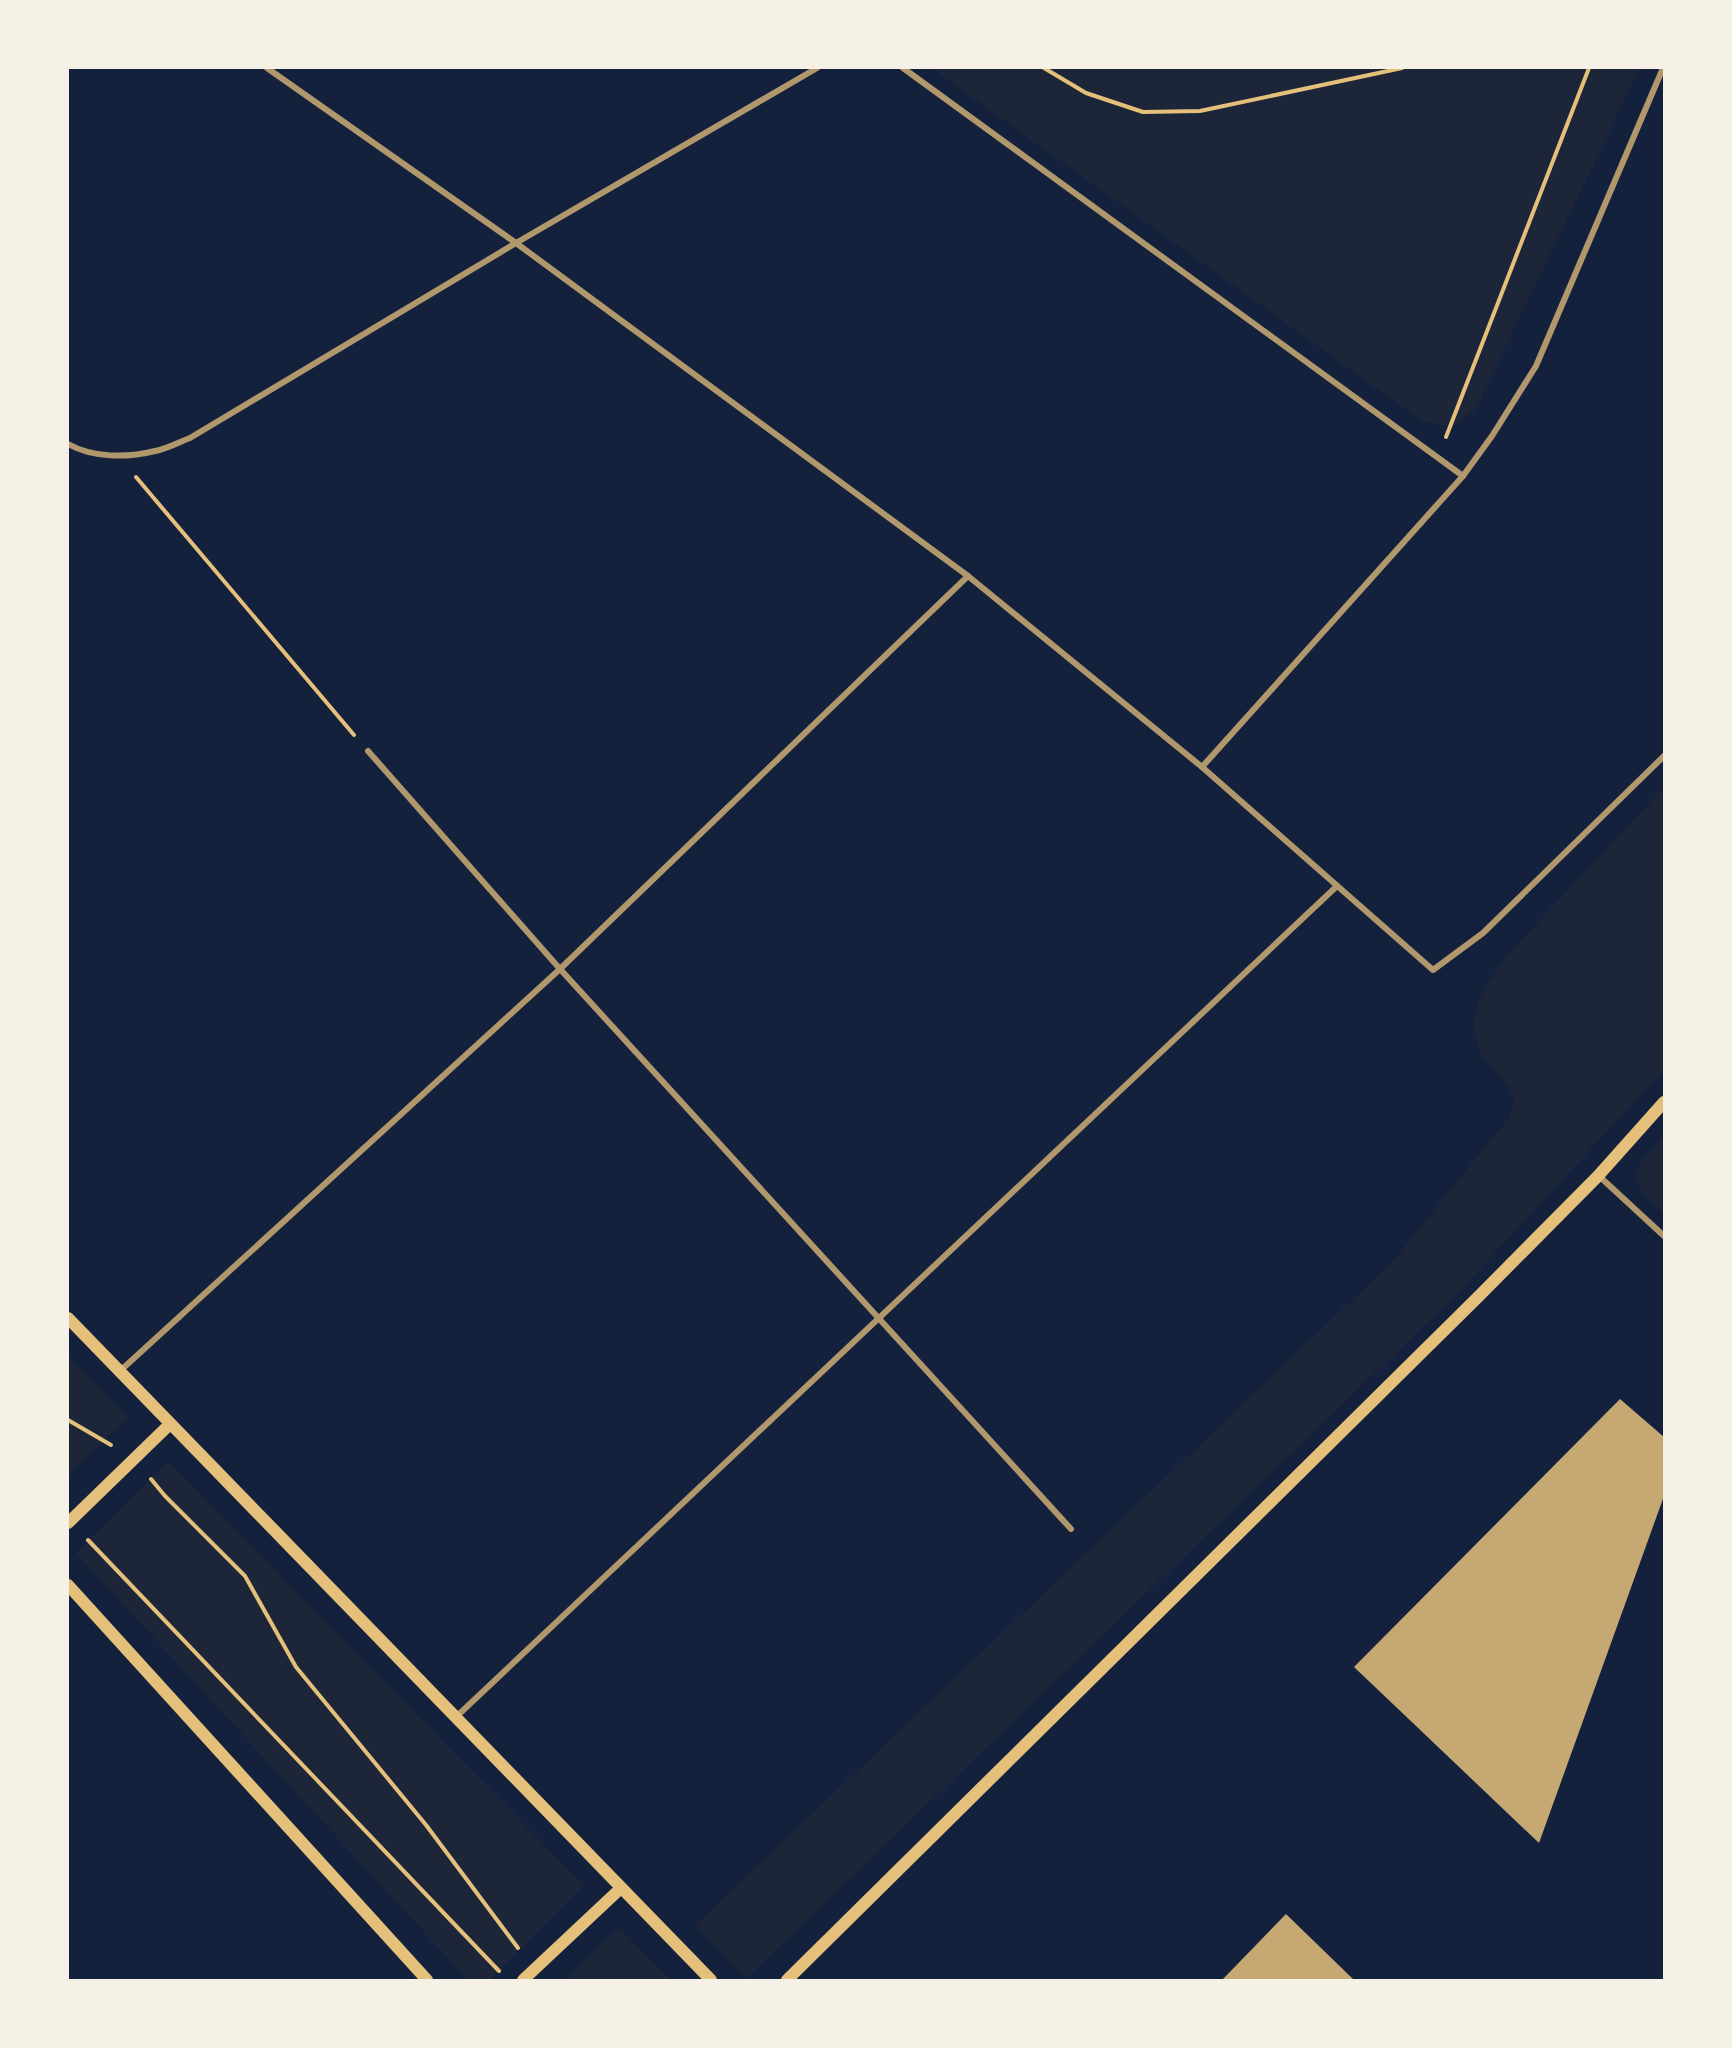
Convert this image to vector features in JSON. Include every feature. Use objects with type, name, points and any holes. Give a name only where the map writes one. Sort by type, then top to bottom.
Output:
[{"type":"main road","points":[[787,1980],[1478,1298],[1598,1176],[1665,1102]]},
{"type":"main road","points":[[68,1318],[711,1980]]},
{"type":"main road","points":[[68,1522],[170,1424]]},
{"type":"main road","points":[[68,1586],[427,1980]]},
{"type":"main road","points":[[523,1980],[621,1888]]},
{"type":"street","points":[[267,68],[516,243],[968,576],[1202,767],[1433,970],[1484,933],[1665,756]]},
{"type":"street","points":[[68,444],[78,450],[119,457],[156,451],[190,438],[516,243],[818,68]]},
{"type":"street","points":[[903,68],[1463,476]]},
{"type":"street","points":[[1202,767],[1463,476],[1491,436],[1536,366],[1663,68]]},
{"type":"street","points":[[120,1372],[560,969],[968,576]]},
{"type":"street","points":[[368,752],[560,969],[1071,1529]]},
{"type":"street","points":[[456,1718],[1338,886]]},
{"type":"street","points":[[1598,1176],[1665,1236]]},
{"type":"path","points":[[1044,68],[1086,93],[1143,112],[1200,111],[1402,68]]},
{"type":"path","points":[[1438,457],[1589,68]]},
{"type":"path","points":[[119,457],[368,752]]},
{"type":"path","points":[[68,1420],[134,1459],[165,1496],[245,1576],[296,1667],[426,1825],[535,1970]]},
{"type":"path","points":[[68,1522],[500,1972]]},
{"type":"shaded area","points":[[935,68],[1640,68],[1475,410],[1452,427],[1422,421],[941,75]]},
{"type":"shaded area","points":[[1664,787],[1664,1070],[1456,1295],[746,1979],[695,1925],[1393,1261],[1510,1116],[1514,1097],[1503,1079],[1485,1060],[1474,1030],[1478,1003],[1484,990],[1510,952]]},
{"type":"shaded area","points":[[1664,1135],[1664,1214],[1642,1193],[1635,1178],[1640,1162]]},
{"type":"shaded area","points":[[68,1355],[128,1417],[68,1476]]},
{"type":"shaded area","points":[[168,1461],[584,1885],[490,1980],[468,1980],[76,1553]]},
{"type":"shaded area","points":[[619,1927],[671,1980],[565,1980]]},
{"type":"building","points":[[1620,1399],[1664,1437],[1664,1496],[1539,1843],[1354,1667]]},
{"type":"building","points":[[1286,1914],[1354,1980],[1222,1980]]}]
